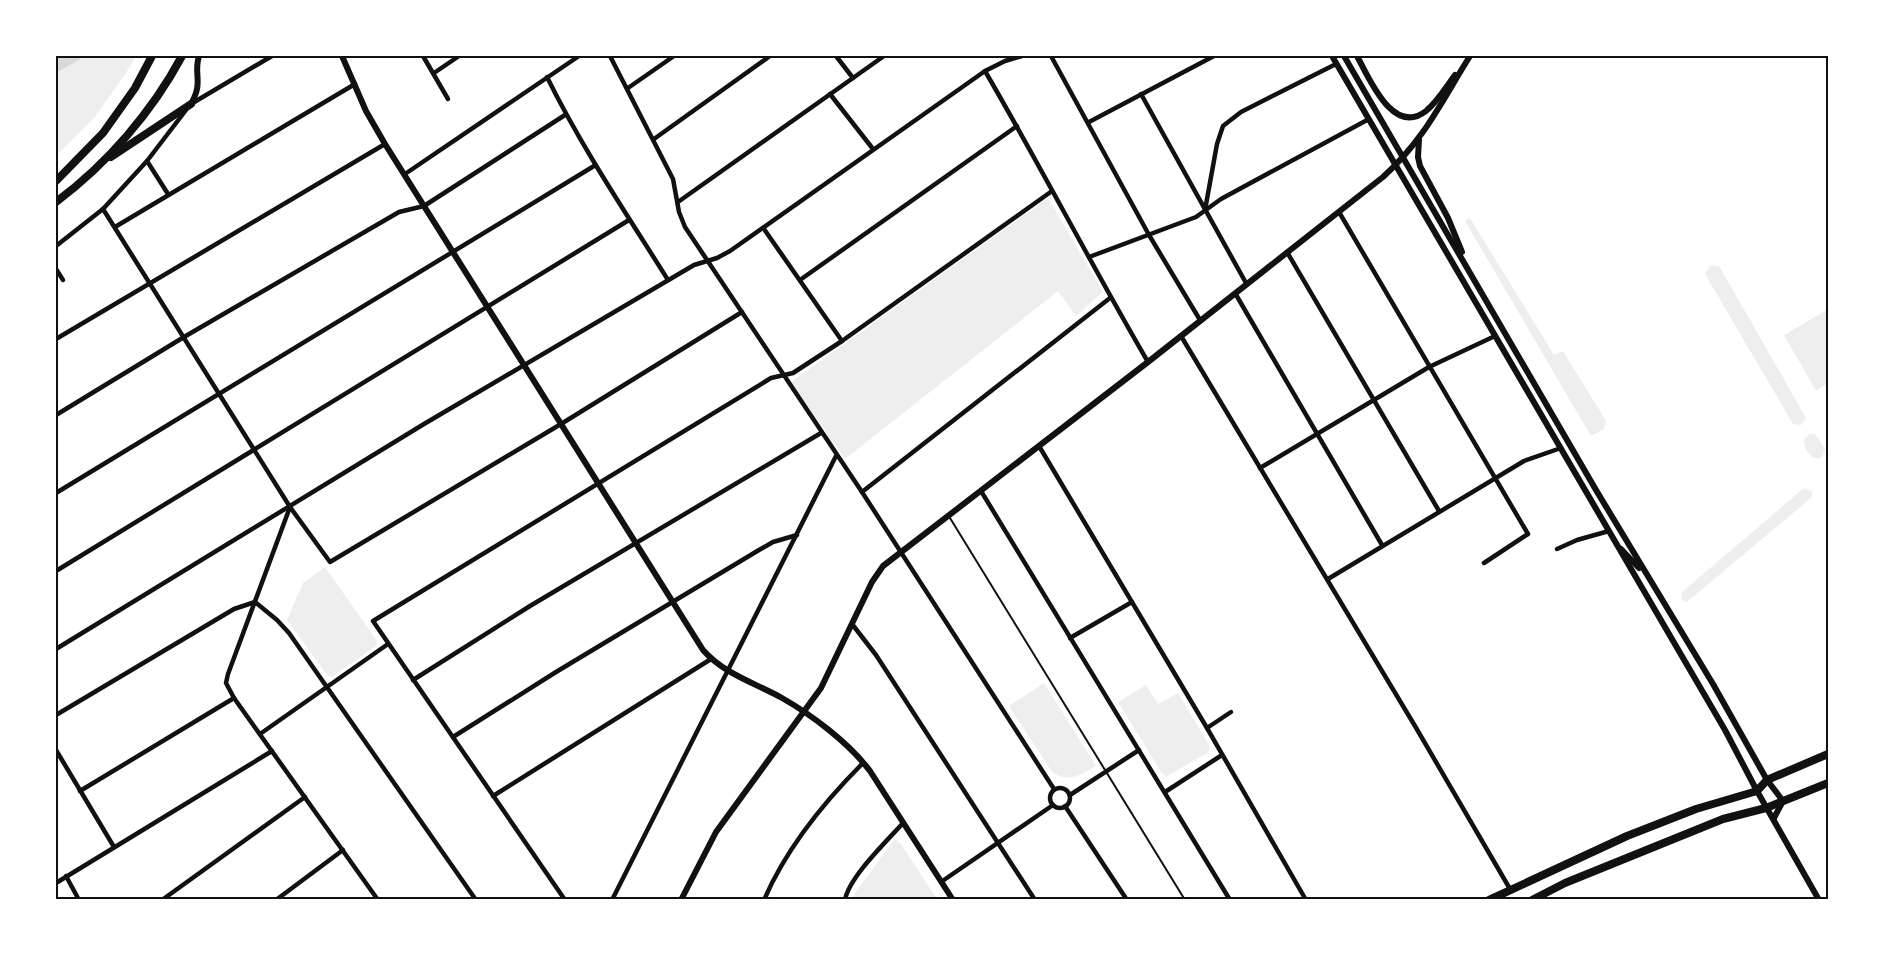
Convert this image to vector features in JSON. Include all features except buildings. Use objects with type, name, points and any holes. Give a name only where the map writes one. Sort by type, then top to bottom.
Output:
[{"type":"main road","points":[[56,181],[103,133],[135,88],[152,56]]},
{"type":"main road","points":[[56,202],[99,164],[153,105],[182,56]]},
{"type":"main road","points":[[99,164],[191,104]]},
{"type":"main road","points":[[1489,900],[1638,831],[1696,809],[1757,791],[1767,780],[1828,754]]},
{"type":"main road","points":[[1532,900],[1565,883],[1723,819],[1766,808],[1828,783]]},
{"type":"main road","points":[[1502,900],[1510,889]]},
{"type":"street","points":[[56,246],[104,209],[147,161],[191,104],[200,83],[199,56]]},
{"type":"street","points":[[191,104],[272,56]]},
{"type":"street","points":[[342,56],[370,118],[385,144],[598,484],[711,659],[805,712],[850,749],[863,763],[953,900]]},
{"type":"street","points":[[423,56],[448,99]]},
{"type":"street","points":[[434,73],[459,56]]},
{"type":"street","points":[[405,174],[579,56]]},
{"type":"street","points":[[610,56],[674,179],[682,220],[836,456],[862,492],[1054,789]]},
{"type":"street","points":[[628,88],[674,56]]},
{"type":"street","points":[[654,140],[770,56]]},
{"type":"street","points":[[836,56],[853,78]]},
{"type":"street","points":[[678,202],[885,56]]},
{"type":"street","points":[[56,649],[523,365],[694,265],[730,251],[985,71],[1022,56]]},
{"type":"street","points":[[1051,56],[1149,235],[1200,320]]},
{"type":"street","points":[[1089,122],[1214,56]]},
{"type":"street","points":[[1332,56],[1725,730],[1766,808],[1774,818],[1819,900]]},
{"type":"street","points":[[1357,56],[1386,105],[1398,116],[1406,118],[1415,117],[1429,108],[1469,58]]},
{"type":"street","points":[[1347,58],[1649,579],[1713,684],[1767,780],[1783,801],[1774,818]]},
{"type":"street","points":[[681,900],[716,832],[821,688],[877,573],[899,552],[1148,362],[1395,166],[1419,140],[1469,58]]},
{"type":"street","points":[[1205,210],[1217,144],[1223,126],[1240,112],[1336,64]]},
{"type":"street","points":[[985,71],[1110,298],[1148,362]]},
{"type":"street","points":[[547,77],[594,165],[668,280]]},
{"type":"street","points":[[115,227],[354,84]]},
{"type":"street","points":[[830,94],[873,149]]},
{"type":"street","points":[[1141,94],[1246,283]]},
{"type":"street","points":[[56,415],[184,337],[399,212],[424,206],[566,115]]},
{"type":"street","points":[[1089,257],[1186,222],[1221,199],[1369,119]]},
{"type":"street","points":[[800,280],[1017,126]]},
{"type":"street","points":[[1419,140],[1420,166],[1448,219],[1465,264]]},
{"type":"street","points":[[56,339],[150,281],[385,144]]},
{"type":"street","points":[[147,161],[168,194]]},
{"type":"street","points":[[56,493],[594,165]]},
{"type":"street","points":[[565,900],[373,621],[771,378],[793,373],[1052,191]]},
{"type":"street","points":[[104,209],[290,507],[330,562],[561,424],[742,312]]},
{"type":"street","points":[[1339,212],[1528,534],[1484,563]]},
{"type":"street","points":[[56,571],[253,448],[488,308],[629,220]]},
{"type":"street","points":[[764,229],[842,340]]},
{"type":"street","points":[[1287,252],[1439,511]]},
{"type":"street","points":[[56,269],[63,280]]},
{"type":"street","points":[[1235,293],[1383,545]]},
{"type":"street","points":[[862,492],[1110,298]]},
{"type":"street","points":[[1181,336],[1328,579],[1510,889]]},
{"type":"street","points":[[1260,468],[1429,367],[1496,336]]},
{"type":"street","points":[[413,680],[821,433]]},
{"type":"street","points":[[1039,446],[1207,728],[1306,900]]},
{"type":"street","points":[[1328,579],[1524,461],[1561,448]]},
{"type":"street","points":[[612,900],[836,456]]},
{"type":"street","points":[[981,491],[1230,900]]},
{"type":"street","points":[[290,507],[226,683],[234,698],[378,900]]},
{"type":"street","points":[[1557,549],[1577,540],[1609,531]]},
{"type":"street","points":[[453,737],[556,672],[773,542],[798,535]]},
{"type":"street","points":[[1623,554],[1619,549],[1626,552],[1649,579]]},
{"type":"street","points":[[255,602],[283,626],[476,900]]},
{"type":"street","points":[[56,715],[234,609],[255,602]]},
{"type":"street","points":[[1070,638],[1132,602]]},
{"type":"street","points":[[852,624],[876,655],[1035,900]]},
{"type":"street","points":[[260,734],[388,644]]},
{"type":"street","points":[[493,796],[711,659]]},
{"type":"street","points":[[80,791],[234,698]]},
{"type":"street","points":[[1207,728],[1231,712]]},
{"type":"street","points":[[56,750],[114,847]]},
{"type":"street","points":[[1070,795],[1139,750]]},
{"type":"street","points":[[56,883],[272,751]]},
{"type":"street","points":[[1165,792],[1222,755]]},
{"type":"street","points":[[764,900],[796,843],[827,802],[863,763]]},
{"type":"street","points":[[1054,789],[1065,789],[1070,795],[1070,801],[1065,806],[1060,808],[1053,805],[1050,796],[1054,789]]},
{"type":"street","points":[[162,900],[305,797]]},
{"type":"street","points":[[941,882],[1053,805]]},
{"type":"street","points":[[1065,806],[1127,900]]},
{"type":"street","points":[[845,900],[850,886],[858,875],[903,823]]},
{"type":"street","points":[[276,900],[343,850]]},
{"type":"street","points":[[66,876],[79,900]]},
{"type":"lane","points":[[948,515],[1185,900]]},
{"type":"shaded area","points":[[56,56],[136,56],[94,118],[56,156]]},
{"type":"shaded area","points":[[56,56],[85,56],[56,73]]},
{"type":"shaded area","points":[[1048,198],[1103,292],[1076,316],[1058,291],[845,459],[791,382]]},
{"type":"shaded area","points":[[1470,218],[1554,355],[1563,351],[1606,421],[1604,429],[1591,436],[1465,221]]},
{"type":"shaded area","points":[[1710,265],[1719,266],[1806,418],[1801,425],[1793,424],[1705,274]]},
{"type":"shaded area","points":[[1827,310],[1828,383],[1816,391],[1784,335]]},
{"type":"shaded area","points":[[1810,434],[1815,434],[1825,449],[1821,458],[1811,456],[1805,447],[1804,439]]},
{"type":"shaded area","points":[[1804,488],[1812,491],[1812,497],[1687,602],[1681,599],[1682,592]]},
{"type":"shaded area","points":[[325,567],[377,641],[376,646],[332,677],[327,675],[287,620],[303,583]]},
{"type":"shaded area","points":[[1044,683],[1096,766],[1075,776],[1058,776],[1052,772],[1009,706]]},
{"type":"shaded area","points":[[1146,685],[1158,704],[1178,693],[1210,747],[1209,752],[1167,776],[1163,775],[1118,702]]},
{"type":"shaded area","points":[[895,839],[901,844],[937,899],[852,899],[855,893]]}]
